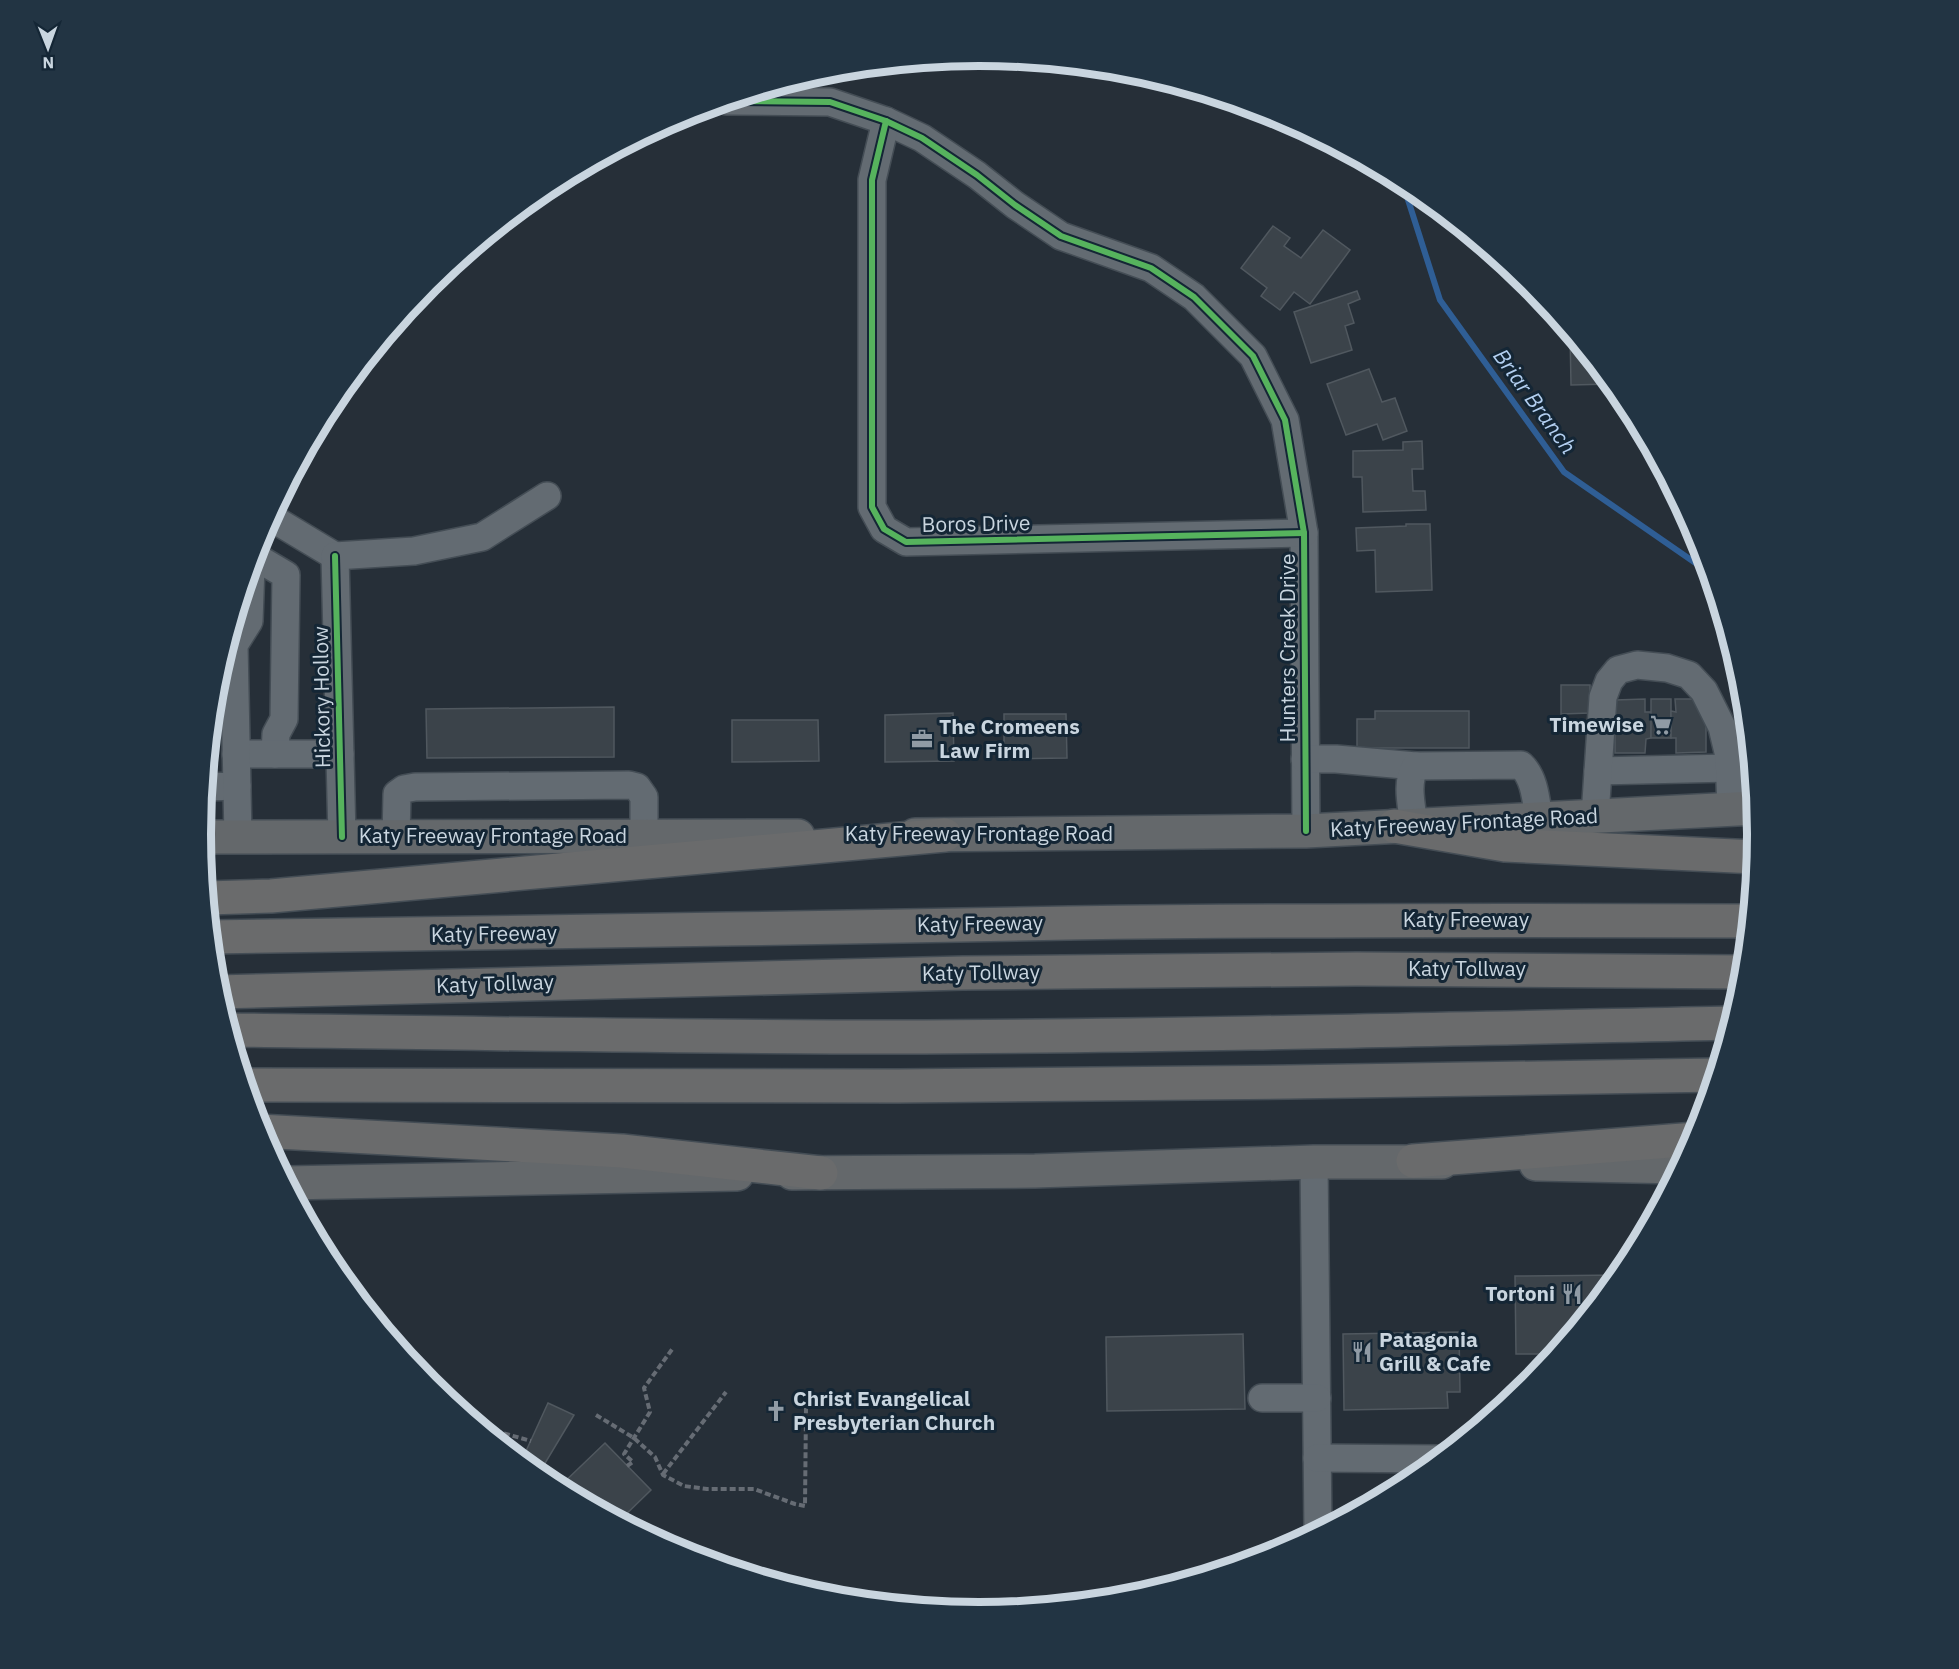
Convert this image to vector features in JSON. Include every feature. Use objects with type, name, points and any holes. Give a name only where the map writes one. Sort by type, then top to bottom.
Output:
[{"type":"highway","points":[[1404,826],[1505,845],[1747,857]]},
{"type":"highway","points":[[214,898],[271,896],[945,835]]},
{"type":"highway","name":"Katy Freeway","points":[[218,937],[1282,920],[1742,921]]},
{"type":"highway","name":"Katy Tollway","points":[[228,992],[963,973],[1357,969],[1735,972]]},
{"type":"highway","points":[[236,1030],[597,1036],[891,1037],[1358,1032],[1724,1023]]},
{"type":"highway","points":[[253,1085],[922,1086],[1709,1075]]},
{"type":"highway","points":[[270,1132],[622,1151],[821,1173]]},
{"type":"highway","points":[[1413,1161],[1685,1140]]},
{"type":"main road","name":"Katy Freeway Frontage Road","points":[[211,837],[945,835],[1306,831],[1744,809]]},
{"type":"main road","points":[[295,1183],[1035,1171],[1314,1162],[1413,1161],[1672,1167]]},
{"type":"street","name":"Hunters Creek Drive","points":[[751,101],[830,102],[886,121],[922,138],[1061,237],[1151,268],[1194,297],[1253,356],[1286,420],[1304,533],[1306,831]]},
{"type":"street","name":"Boros Drive","points":[[886,121],[872,180],[872,507],[884,529],[906,542],[1304,533]]},
{"type":"street","points":[[278,522],[335,556],[414,550],[482,537],[547,496]]},
{"type":"street","name":"Hickory Hollow","points":[[335,556],[342,837]]},
{"type":"street","points":[[262,560],[286,574],[284,719],[276,734],[275,754]]},
{"type":"street","points":[[236,643],[249,621],[250,594]]},
{"type":"street","points":[[234,649],[238,837]]},
{"type":"street","points":[[1595,816],[1603,697],[1609,681],[1618,669],[1637,665],[1667,668],[1689,675],[1704,691],[1722,727],[1730,768],[1744,809]]},
{"type":"street","points":[[236,754],[339,754]]},
{"type":"street","points":[[1305,759],[1336,759],[1416,766],[1521,765],[1528,771],[1532,781],[1539,819]]},
{"type":"street","points":[[1404,826],[1411,774],[1416,766]]},
{"type":"street","points":[[1598,771],[1730,768]]},
{"type":"street","points":[[396,837],[398,794],[404,789],[617,785],[637,787],[644,797],[644,836]]},
{"type":"street","points":[[213,787],[237,786]]},
{"type":"street","points":[[1314,1162],[1318,1525]]},
{"type":"street","points":[[1262,1398],[1317,1398]]},
{"type":"street","points":[[1317,1458],[1426,1459]]},
{"type":"path","points":[[627,1466],[633,1462],[624,1454],[650,1412],[644,1388],[673,1348]]},
{"type":"path","points":[[663,1474],[726,1392]]},
{"type":"path","points":[[596,1415],[634,1438],[655,1457],[663,1474],[684,1486],[707,1489],[754,1489],[805,1506],[806,1408]]},
{"type":"path","points":[[496,1431],[531,1441]]},
{"type":"building","points":[[1273,226],[1290,238],[1284,246],[1301,258],[1323,230],[1350,250],[1310,304],[1294,292],[1280,310],[1261,296],[1267,288],[1241,268]]},
{"type":"building","points":[[1357,291],[1360,299],[1348,304],[1354,323],[1345,326],[1352,350],[1311,363],[1294,312]]},
{"type":"building","points":[[1570,344],[1601,384],[1571,385]]},
{"type":"building","points":[[1369,369],[1382,402],[1395,398],[1407,431],[1383,440],[1377,424],[1346,435],[1327,384]]},
{"type":"building","points":[[1422,441],[1423,469],[1412,469],[1413,491],[1425,491],[1426,510],[1363,512],[1362,477],[1353,477],[1353,451],[1403,450],[1403,442]]},
{"type":"building","points":[[1406,524],[1430,524],[1432,590],[1376,592],[1375,550],[1357,551],[1356,528],[1406,526]]},
{"type":"building","points":[[1561,685],[1590,685],[1590,713],[1561,714]]},
{"type":"building","points":[[1645,699],[1645,712],[1652,712],[1651,738],[1646,739],[1645,753],[1615,753],[1615,700]]},
{"type":"building","name":"Timewise","points":[[1651,699],[1671,699],[1671,738],[1651,738]]},
{"type":"building","points":[[1675,699],[1706,699],[1706,752],[1676,753],[1676,738],[1671,738],[1671,711],[1676,712]]},
{"type":"building","points":[[614,707],[614,757],[427,758],[426,709]]},
{"type":"building","points":[[1375,711],[1469,711],[1469,748],[1357,748],[1357,719],[1375,719]]},
{"type":"building","points":[[953,713],[954,761],[885,762],[885,715]]},
{"type":"building","points":[[1004,714],[1066,714],[1067,758],[1004,759]]},
{"type":"building","points":[[732,720],[818,720],[819,761],[732,762]]},
{"type":"building","points":[[1608,1275],[1589,1302],[1545,1354],[1516,1354],[1515,1276]]},
{"type":"building","points":[[1459,1332],[1460,1392],[1447,1392],[1448,1408],[1344,1410],[1343,1334]]},
{"type":"building","points":[[1243,1334],[1245,1409],[1107,1411],[1106,1337]]},
{"type":"building","points":[[548,1403],[574,1415],[543,1466],[525,1453]]},
{"type":"building","points":[[605,1443],[651,1490],[624,1516],[565,1481]]},
{"type":"waterway","name":"Briar Branch","points":[[1407,197],[1440,300],[1564,472],[1699,566]]},
{"type":"cycle path","points":[[751,101],[830,102],[886,121],[922,138],[1061,236],[1151,268],[1194,297],[1253,356],[1285,420],[1304,533],[1306,831]]},
{"type":"cycle path","points":[[886,121],[872,180],[872,507],[884,529],[906,542],[1304,533]]},
{"type":"cycle path","points":[[335,556],[342,837]]},
{"type":"place","name":"Timewise","points":[[1661,725]]},
{"type":"place","name":"The Cromeens Law Firm","points":[[922,739]]},
{"type":"place","name":"Tortoni","points":[[1572,1294]]},
{"type":"place","name":"Patagonia Grill & Cafe","points":[[1362,1352]]},
{"type":"place","name":"Christ Evangelical Presbyterian Church","points":[[776,1411]]}]
